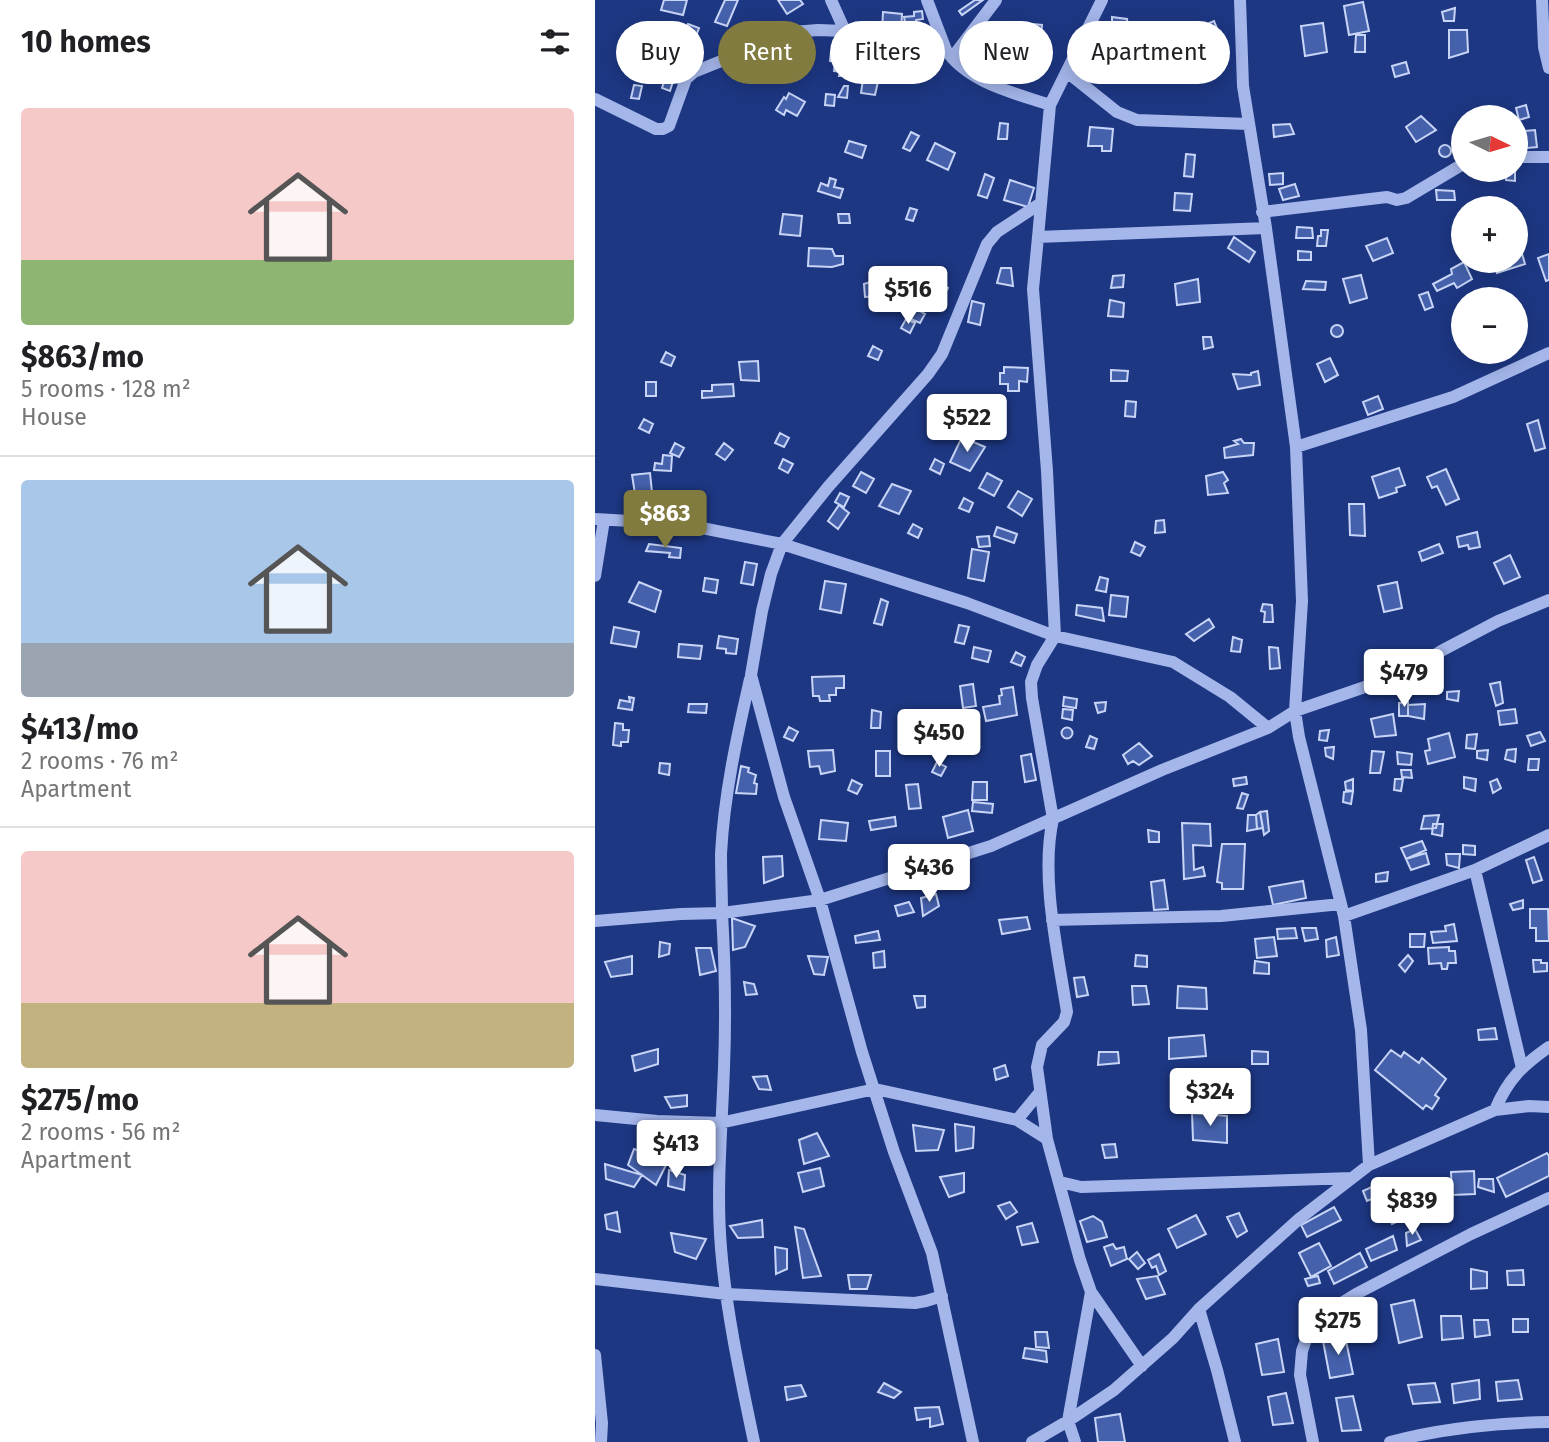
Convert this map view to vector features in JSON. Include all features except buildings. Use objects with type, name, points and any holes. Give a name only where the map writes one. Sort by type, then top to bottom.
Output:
[{"type":"street","points":[[831,0],[840,21]]},
{"type":"street","points":[[927,0],[949,54],[972,76],[1050,105]]},
{"type":"street","points":[[949,54],[996,0]]},
{"type":"street","points":[[1092,21],[1102,0]]},
{"type":"street","points":[[1240,0],[1243,86],[1266,228],[1296,447],[1302,601],[1295,711],[1342,910],[1361,1030],[1369,1165]]},
{"type":"street","points":[[1542,0],[1549,68]]},
{"type":"street","points":[[595,99],[656,129],[663,129],[669,126],[686,79],[702,67],[793,32],[830,31]]},
{"type":"street","points":[[945,53],[949,54]]},
{"type":"street","points":[[1067,72],[1050,105],[1033,289],[1047,471],[1055,636],[1037,664],[1031,682],[1053,820],[1048,859],[1052,920],[1066,1012],[1064,1022],[1042,1045],[1037,1068],[1047,1139],[1091,1292],[1142,1366]]},
{"type":"street","points":[[1082,84],[1117,112],[1137,120],[1249,124]]},
{"type":"street","points":[[1528,157],[1549,157]]},
{"type":"street","points":[[1262,212],[1387,197],[1397,200],[1406,198],[1451,171]]},
{"type":"street","points":[[754,1442],[726,1294],[720,1247],[720,1123],[724,1068],[721,854],[735,746],[762,611],[782,544],[828,486],[928,374],[942,354],[987,244],[997,232],[1041,203]]},
{"type":"street","points":[[1038,237],[1266,228]]},
{"type":"street","points":[[1296,447],[1453,397],[1549,353]]},
{"type":"street","points":[[595,576],[599,519],[682,524],[782,544],[967,603],[1055,636],[1173,662],[1230,697],[1268,728]]},
{"type":"street","points":[[595,921],[722,913],[820,900],[991,846],[1162,770],[1268,728],[1295,711],[1416,667],[1441,650],[1498,621],[1549,600]]},
{"type":"street","points":[[751,675],[784,797],[820,900],[862,1052],[894,1152],[932,1253],[974,1442]]},
{"type":"street","points":[[1052,920],[1342,910],[1475,870],[1549,835]]},
{"type":"street","points":[[1475,870],[1522,1068]]},
{"type":"street","points":[[1495,1110],[1510,1080],[1549,1047]]},
{"type":"street","points":[[595,1115],[720,1123],[875,1089],[1017,1120],[1047,1139]]},
{"type":"street","points":[[1017,1120],[1040,1092]]},
{"type":"street","points":[[1032,1442],[1114,1390],[1299,1219],[1369,1165],[1495,1110],[1529,1106],[1549,1107]]},
{"type":"street","points":[[1060,1182],[1081,1187],[1352,1178]]},
{"type":"street","points":[[1313,1442],[1300,1375],[1301,1351],[1308,1334],[1322,1315],[1356,1294],[1460,1240],[1549,1198]]},
{"type":"street","points":[[595,1279],[726,1294],[915,1303],[941,1296]]},
{"type":"street","points":[[1075,1442],[1068,1421],[1091,1292]]},
{"type":"street","points":[[1199,1309],[1235,1442]]},
{"type":"street","points":[[595,1355],[601,1442]]},
{"type":"street","points":[[1390,1442],[1492,1424],[1549,1422]]}]
